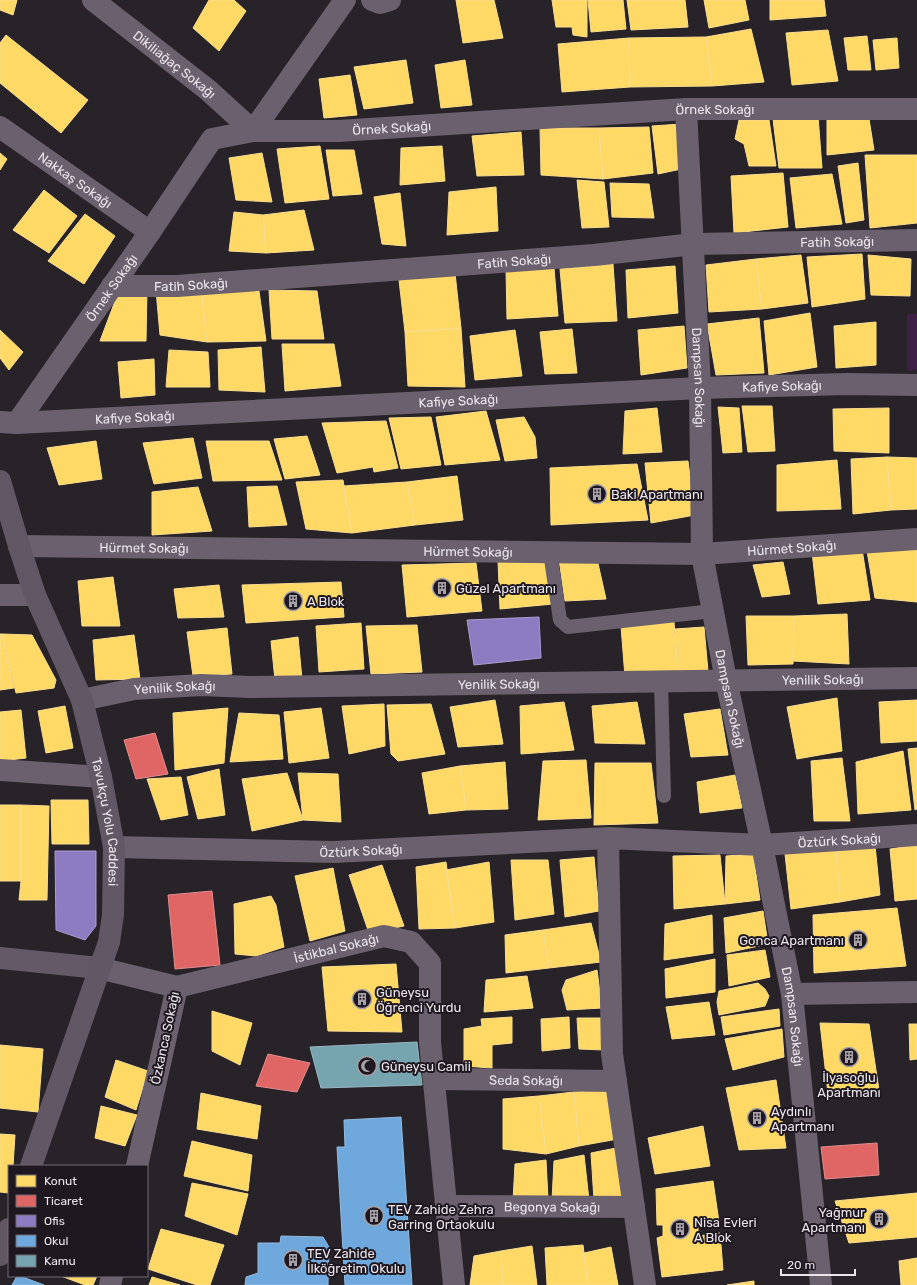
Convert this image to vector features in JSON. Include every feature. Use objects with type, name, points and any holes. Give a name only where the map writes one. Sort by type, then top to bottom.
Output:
[{"type":"main road","name":"Tavukçu Yolu Caddesi","points":[[0,481],[35,595],[82,700],[101,777],[114,847],[113,915],[109,942],[31,1165]]},
{"type":"main road","points":[[0,1255],[8,1232]]},
{"type":"street","name":"Dikiliağaç Sokağı","points":[[93,0],[208,90],[254,131]]},
{"type":"street","points":[[254,131],[345,0]]},
{"type":"street","points":[[372,0],[380,3],[390,0]]},
{"type":"street","name":"Örnek Sokağı","points":[[9,423],[112,286],[212,139],[254,131],[338,131],[686,109],[917,108]]},
{"type":"street","name":"Dampsan Sokağı","points":[[686,109],[694,244],[700,388],[702,554],[726,680],[762,845],[792,994],[822,1285]]},
{"type":"street","name":"Nakkaş Sokağı","points":[[0,127],[150,232]]},
{"type":"street","name":"Fatih Sokağı","points":[[112,286],[177,286],[587,256],[694,244],[917,240]]},
{"type":"street","name":"Kafiye Sokağı","points":[[9,423],[700,388],[847,384],[917,385]]},
{"type":"street","name":"Hürmet Sokağı","points":[[19,546],[702,554],[917,539]]},
{"type":"street","points":[[0,595],[35,595]]},
{"type":"street","name":"Yenilik Sokağı","points":[[82,700],[134,689],[201,685],[250,687],[917,678]]},
{"type":"street","points":[[0,770],[101,777]]},
{"type":"street","name":"Öztürk Sokağı","points":[[114,847],[334,852],[608,838],[762,845],[917,835]]},
{"type":"street","points":[[608,838],[612,1054],[645,1285]]},
{"type":"street","name":"İstikbal Sokağı","points":[[177,987],[384,936],[412,942],[430,963],[430,1042],[435,1079],[454,1285]]},
{"type":"street","points":[[0,958],[99,968]]},
{"type":"street","name":"Özkanca Sokağı","points":[[99,968],[177,987],[137,1165]]},
{"type":"street","points":[[792,994],[917,992]]},
{"type":"street","name":"Seda Sokağı","points":[[435,1079],[616,1081]]},
{"type":"street","name":"Begonya Sokağı","points":[[446,1206],[634,1207]]},
{"type":"lane","points":[[550,552],[560,620],[568,627],[713,611]]},
{"type":"lane","points":[[661,681],[664,796]]},
{"type":"shaded area","points":[[907,314],[917,314],[917,370],[907,371]]},
{"type":"building: Konut","points":[[0,0],[17,0],[13,15],[0,10]]},
{"type":"building: Konut","points":[[209,0],[234,0],[246,11],[219,51],[193,28]]},
{"type":"building: Konut","points":[[456,0],[494,0],[503,38],[463,43]]},
{"type":"building: Konut","points":[[552,0],[587,0],[587,37],[573,35],[572,27],[556,27]]},
{"type":"building: Konut","points":[[588,0],[623,0],[626,29],[591,32]]},
{"type":"building: Konut","points":[[627,0],[685,0],[688,27],[631,30]]},
{"type":"building: Konut","points":[[704,0],[745,0],[749,20],[709,28]]},
{"type":"building: Konut","points":[[770,0],[824,0],[826,16],[770,20]]},
{"type":"building: Konut","points":[[751,29],[764,82],[712,86],[706,37]]},
{"type":"building: Konut","points":[[828,30],[838,81],[792,85],[786,33]]},
{"type":"building: Konut","points":[[6,35],[88,100],[61,133],[0,83],[0,43]]},
{"type":"building: Konut","points":[[867,36],[871,70],[848,70],[844,38]]},
{"type":"building: Konut","points":[[706,37],[712,86],[630,87],[629,38]]},
{"type":"building: Konut","points":[[629,38],[630,87],[562,92],[558,44]]},
{"type":"building: Konut","points":[[897,38],[899,68],[876,70],[873,40]]},
{"type":"building: Konut","points":[[406,60],[413,103],[364,109],[354,67]]},
{"type":"building: Konut","points":[[465,60],[472,105],[441,108],[435,65]]},
{"type":"building: Konut","points":[[350,75],[357,115],[324,118],[319,79]]},
{"type":"building: Konut","points":[[818,116],[822,168],[779,168],[773,119]]},
{"type":"building: Konut","points":[[827,119],[869,119],[874,150],[827,155]]},
{"type":"building: Konut","points":[[739,120],[769,120],[776,166],[749,166],[744,144],[735,139]]},
{"type":"building: Konut","points":[[681,124],[686,168],[658,174],[652,126]]},
{"type":"building: Konut","points":[[649,127],[653,173],[603,179],[599,128]]},
{"type":"building: Konut","points":[[540,128],[599,128],[603,179],[541,175]]},
{"type":"building: Konut","points":[[521,132],[524,175],[477,176],[472,136]]},
{"type":"building: Konut","points":[[320,146],[329,199],[285,203],[277,149]]},
{"type":"building: Konut","points":[[442,146],[445,181],[400,185],[401,148]]},
{"type":"building: Konut","points":[[326,150],[354,150],[362,194],[333,196]]},
{"type":"building: Konut","points":[[0,153],[7,159],[0,170]]},
{"type":"building: Konut","points":[[262,153],[272,202],[236,200],[229,158]]},
{"type":"building: Konut","points":[[865,155],[917,155],[917,223],[870,228]]},
{"type":"building: Konut","points":[[858,163],[864,220],[846,223],[838,166]]},
{"type":"building: Konut","points":[[783,173],[788,227],[734,233],[731,176]]},
{"type":"building: Konut","points":[[832,174],[842,224],[796,228],[790,178]]},
{"type":"building: Konut","points":[[577,180],[604,182],[609,227],[582,228]]},
{"type":"building: Konut","points":[[610,183],[649,184],[654,218],[612,217]]},
{"type":"building: Konut","points":[[496,187],[498,231],[447,235],[449,192]]},
{"type":"building: Konut","points":[[44,190],[77,216],[49,253],[13,230]]},
{"type":"building: Konut","points":[[400,193],[406,246],[382,244],[374,197]]},
{"type":"building: Konut","points":[[304,210],[314,250],[266,253],[263,215]]},
{"type":"building: Konut","points":[[234,212],[263,215],[266,253],[229,251]]},
{"type":"building: Konut","points":[[85,214],[115,236],[84,284],[48,261]]},
{"type":"building: Konut","points":[[862,254],[865,299],[812,307],[807,257]]},
{"type":"building: Konut","points":[[801,255],[808,303],[762,309],[756,259]]},
{"type":"building: Konut","points":[[868,255],[911,259],[910,296],[871,295]]},
{"type":"building: Konut","points":[[756,259],[762,309],[709,312],[706,265]]},
{"type":"building: Konut","points":[[613,264],[617,321],[565,323],[560,269]]},
{"type":"building: Konut","points":[[675,266],[678,313],[628,318],[626,270]]},
{"type":"building: Konut","points":[[554,268],[558,316],[507,319],[506,270]]},
{"type":"building: Konut","points":[[455,273],[461,328],[405,332],[399,280]]},
{"type":"building: Konut","points":[[258,284],[266,341],[207,342],[201,288]]},
{"type":"building: Konut","points":[[201,288],[207,342],[160,335],[156,290]]},
{"type":"building: Konut","points":[[147,290],[146,341],[100,341],[118,293]]},
{"type":"building: Konut","points":[[269,290],[317,291],[324,339],[272,339]]},
{"type":"building: Konut","points":[[810,313],[817,367],[769,375],[764,321]]},
{"type":"building: Konut","points":[[759,318],[764,373],[716,375],[707,324]]},
{"type":"building: Konut","points":[[876,322],[876,365],[836,368],[834,326]]},
{"type":"building: Konut","points":[[684,326],[687,368],[641,375],[638,330]]},
{"type":"building: Konut","points":[[461,328],[465,387],[408,386],[405,332]]},
{"type":"building: Konut","points":[[572,329],[577,373],[545,374],[540,332]]},
{"type":"building: Konut","points":[[0,330],[23,352],[9,370],[0,358]]},
{"type":"building: Konut","points":[[515,330],[522,376],[475,380],[470,336]]},
{"type":"building: Konut","points":[[282,344],[334,344],[341,386],[285,391]]},
{"type":"building: Konut","points":[[261,347],[265,392],[219,390],[218,350]]},
{"type":"building: Konut","points":[[169,350],[208,352],[210,387],[166,387]]},
{"type":"building: Konut","points":[[154,359],[155,395],[121,398],[118,362]]},
{"type":"building: Konut","points":[[742,406],[772,406],[775,451],[748,452]]},
{"type":"building: Konut","points":[[718,407],[739,408],[742,452],[723,453]]},
{"type":"building: Konut","points":[[657,408],[662,452],[623,454],[625,411]]},
{"type":"building: Konut","points":[[889,408],[889,453],[834,451],[833,409]]},
{"type":"building: Konut","points":[[486,411],[500,460],[445,465],[436,417]]},
{"type":"building: Konut","points":[[431,417],[441,465],[401,469],[389,418]]},
{"type":"building: Konut","points":[[524,417],[535,437],[537,458],[505,461],[496,420]]},
{"type":"building: Konut","points":[[386,421],[398,468],[374,472],[373,467],[337,473],[322,423]]},
{"type":"building: Konut","points":[[307,436],[320,475],[285,479],[274,439]]},
{"type":"building: Konut","points":[[193,438],[202,478],[154,484],[143,443]]},
{"type":"building: Konut","points":[[96,441],[102,479],[59,485],[47,448]]},
{"type":"building: Konut","points":[[206,441],[269,441],[282,480],[213,481]]},
{"type":"building: Konut","points":[[887,457],[917,458],[917,509],[891,510]]},
{"type":"building: Konut","points":[[887,457],[891,510],[853,514],[851,459]]},
{"type":"building: Konut","points":[[837,460],[841,509],[777,511],[777,465]]},
{"type":"building: Konut","points":[[688,461],[695,515],[651,523],[645,463]]},
{"type":"building: Konut","name":"Baki Apartmanı","points":[[637,464],[648,520],[551,525],[550,468]]},
{"type":"building: Konut","points":[[457,476],[463,520],[415,525],[407,482]]},
{"type":"building: Konut","points":[[343,480],[352,533],[306,529],[296,482]]},
{"type":"building: Konut","points":[[407,482],[415,525],[352,533],[343,486]]},
{"type":"building: Konut","points":[[277,486],[287,525],[249,527],[247,487]]},
{"type":"building: Konut","points":[[198,487],[212,531],[152,535],[152,492]]},
{"type":"building: Konut","points":[[862,549],[870,600],[818,604],[812,552]]},
{"type":"building: Konut","points":[[917,549],[917,602],[875,598],[867,551]]},
{"type":"building: Konut","points":[[544,558],[553,604],[500,609],[498,561]]},
{"type":"building: Konut","points":[[559,559],[597,559],[606,599],[565,601]]},
{"type":"building: Konut","points":[[783,562],[790,594],[762,597],[753,565]]},
{"type":"building: Konut","name":"Güzel Apartmanı","points":[[476,563],[482,611],[407,617],[402,565]]},
{"type":"building: Konut","points":[[113,577],[120,626],[82,626],[78,581]]},
{"type":"building: Konut","name":"A Blok","points":[[341,582],[344,617],[246,623],[242,585]]},
{"type":"building: Konut","points":[[219,585],[224,617],[178,618],[174,589]]},
{"type":"building: Konut","points":[[847,614],[849,664],[793,661],[794,616]]},
{"type":"building: Konut","points":[[746,616],[794,616],[793,664],[748,665]]},
{"type":"building: Konut","points":[[674,622],[678,673],[625,677],[621,626]]},
{"type":"building: Konut","points":[[361,623],[364,669],[319,672],[316,626]]},
{"type":"building: Konut","points":[[417,625],[422,672],[371,674],[366,626]]},
{"type":"building: Konut","points":[[704,627],[708,671],[678,673],[675,629]]},
{"type":"building: Konut","points":[[227,628],[232,674],[193,676],[187,632]]},
{"type":"building: Konut","points":[[0,634],[2,634],[14,688],[0,690]]},
{"type":"building: Konut","points":[[2,634],[32,635],[56,680],[54,688],[16,693]]},
{"type":"building: Konut","points":[[134,635],[140,679],[96,680],[93,640]]},
{"type":"building: Konut","points":[[298,637],[302,679],[275,680],[271,641]]},
{"type":"building: Konut","points":[[837,698],[842,751],[797,759],[787,707]]},
{"type":"building: Konut","points":[[495,700],[503,744],[458,747],[450,707]]},
{"type":"building: Konut","points":[[917,700],[917,741],[881,743],[879,702]]},
{"type":"building: Konut","points":[[564,702],[574,750],[521,754],[520,706]]},
{"type":"building: Konut","points":[[637,702],[645,744],[595,743],[592,706]]},
{"type":"building: Konut","points":[[384,704],[385,746],[349,754],[342,706]]},
{"type":"building: Konut","points":[[431,704],[445,754],[398,761],[391,754],[387,705]]},
{"type":"building: Konut","points":[[65,706],[73,748],[46,753],[38,711]]},
{"type":"building: Konut","points":[[228,708],[224,763],[175,770],[173,713]]},
{"type":"building: Konut","points":[[321,708],[329,758],[289,763],[284,712]]},
{"type":"building: Konut","points":[[720,709],[728,755],[691,757],[684,714]]},
{"type":"building: Konut","points":[[21,710],[26,758],[0,761],[0,712]]},
{"type":"building: Konut","points":[[239,713],[279,715],[283,759],[230,762]]},
{"type":"building: Konut","points":[[917,748],[917,809],[915,810],[908,749]]},
{"type":"building: Konut","points":[[903,751],[911,810],[858,814],[856,762]]},
{"type":"building: Konut","points":[[842,758],[850,821],[814,821],[811,761]]},
{"type":"building: Konut","points":[[586,760],[591,818],[538,820],[543,761]]},
{"type":"building: Konut","points":[[505,762],[508,809],[466,810],[460,766]]},
{"type":"building: Konut","points":[[595,763],[651,763],[658,823],[594,825]]},
{"type":"building: Konut","points":[[460,766],[466,810],[429,814],[422,773]]},
{"type":"building: Konut","points":[[219,769],[225,815],[198,819],[187,777]]},
{"type":"building: Konut","points":[[287,773],[303,820],[252,831],[242,779]]},
{"type":"building: Konut","points":[[298,773],[338,774],[341,822],[303,820]]},
{"type":"building: Konut","points":[[735,775],[742,808],[700,813],[697,782]]},
{"type":"building: Konut","points":[[181,777],[188,815],[161,820],[147,779]]},
{"type":"building: Konut","points":[[51,800],[88,800],[89,844],[52,844]]},
{"type":"building: Konut","points":[[0,805],[21,805],[21,881],[0,881]]},
{"type":"building: Konut","points":[[21,805],[49,806],[47,900],[19,900],[21,881]]},
{"type":"building: Konut","points":[[875,845],[880,895],[840,902],[836,847]]},
{"type":"building: Konut","points":[[917,845],[917,899],[895,901],[890,849]]},
{"type":"building: Konut","points":[[836,847],[840,902],[791,909],[785,854]]},
{"type":"building: Konut","points":[[753,854],[760,900],[725,904],[726,856]]},
{"type":"building: Konut","points":[[720,855],[725,904],[674,909],[673,856]]},
{"type":"building: Konut","points":[[594,857],[599,911],[565,917],[560,860]]},
{"type":"building: Konut","points":[[511,860],[548,860],[554,914],[515,920]]},
{"type":"building: Konut","points":[[446,862],[455,928],[419,929],[416,867]]},
{"type":"building: Konut","points":[[489,862],[494,922],[455,928],[446,870]]},
{"type":"building: Konut","points":[[382,865],[404,926],[369,933],[349,875]]},
{"type":"building: Konut","points":[[333,868],[345,931],[310,941],[295,876]]},
{"type":"building: Konut","points":[[271,896],[276,905],[284,947],[256,956],[235,954],[234,904]]},
{"type":"building: Konut","name":"Gonca Apartmanı","points":[[897,908],[906,966],[814,973],[813,915]]},
{"type":"building: Konut","points":[[763,911],[768,944],[726,953],[724,918]]},
{"type":"building: Konut","points":[[712,915],[713,953],[664,960],[665,924]]},
{"type":"building: Konut","points":[[591,923],[601,962],[549,968],[543,930]]},
{"type":"building: Konut","points":[[543,930],[549,968],[506,973],[505,935]]},
{"type":"building: Konut","points":[[765,950],[770,977],[729,986],[727,955]]},
{"type":"building: Konut","points":[[715,959],[715,992],[666,998],[665,969]]},
{"type":"building: Konut","name":"Güneysu Öğrenci Yurdu","points":[[396,964],[402,1032],[328,1031],[322,967]]},
{"type":"building: Konut","points":[[597,970],[602,1008],[567,1010],[562,990],[566,980]]},
{"type":"building: Konut","points":[[527,976],[533,1008],[484,1012],[486,980]]},
{"type":"building: Konut","points":[[758,983],[765,989],[769,996],[765,1006],[719,1015],[717,1002],[719,991]]},
{"type":"building: Konut","points":[[709,1002],[715,1035],[672,1039],[666,1007]]},
{"type":"building: Konut","points":[[779,1009],[780,1026],[724,1035],[721,1017]]},
{"type":"building: Konut","points":[[212,1011],[252,1023],[240,1065],[212,1051]]},
{"type":"building: Konut","points":[[512,1017],[512,1043],[492,1045],[492,1068],[464,1066],[464,1029],[482,1026],[481,1019]]},
{"type":"building: Konut","points":[[569,1017],[570,1048],[542,1051],[541,1019]]},
{"type":"building: Konut","points":[[577,1018],[604,1018],[604,1050],[579,1049]]},
{"type":"building: Konut","name":"İlyasoğlu Apartmanı","points":[[820,1023],[869,1024],[879,1090],[828,1093]]},
{"type":"building: Konut","points":[[909,1024],[917,1024],[917,1059],[910,1060]]},
{"type":"building: Konut","points":[[782,1029],[784,1057],[733,1070],[725,1039]]},
{"type":"building: Konut","points":[[0,1045],[43,1049],[38,1112],[0,1108]]},
{"type":"building: Konut","points":[[116,1060],[148,1071],[136,1110],[105,1097]]},
{"type":"building: Konut","name":"Aydınlı Apartmanı","points":[[776,1080],[786,1148],[739,1150],[726,1088]]},
{"type":"building: Konut","points":[[611,1090],[618,1139],[579,1146],[574,1092]]},
{"type":"building: Konut","points":[[574,1092],[579,1146],[546,1154],[539,1096]]},
{"type":"building: Konut","points":[[201,1093],[261,1106],[257,1139],[197,1129]]},
{"type":"building: Konut","points":[[539,1096],[546,1154],[503,1149],[503,1099]]},
{"type":"building: Konut","points":[[101,1106],[137,1115],[125,1146],[95,1138]]},
{"type":"building: Konut","points":[[703,1126],[710,1166],[655,1174],[648,1138]]},
{"type":"building: Konut","points":[[0,1134],[15,1135],[13,1165],[8,1165],[8,1193],[0,1192]]},
{"type":"building: Konut","points":[[192,1141],[252,1155],[248,1191],[184,1176]]},
{"type":"building: Konut","points":[[616,1148],[626,1200],[594,1200],[591,1153]]},
{"type":"building: Konut","points":[[584,1155],[589,1200],[552,1200],[554,1161]]},
{"type":"building: Konut","points":[[546,1160],[548,1199],[513,1201],[515,1164]]},
{"type":"building: Konut","name":"Nisa Evleri A Blok","points":[[713,1181],[719,1222],[698,1224],[698,1236],[720,1233],[723,1270],[662,1277],[657,1238],[663,1236],[663,1225],[657,1225],[656,1189]]},
{"type":"building: Konut","points":[[192,1183],[248,1194],[237,1235],[185,1216]]},
{"type":"building: Konut","name":"Yağmur Apartmanı","points":[[917,1193],[917,1237],[849,1243],[835,1201]]},
{"type":"building: Konut","points":[[161,1229],[224,1245],[210,1285],[197,1285],[148,1269]]},
{"type":"building: Konut","points":[[583,1245],[588,1285],[547,1285],[545,1248]]},
{"type":"building: Konut","points":[[532,1246],[537,1285],[503,1285],[501,1251]]},
{"type":"building: Konut","points":[[611,1247],[618,1285],[588,1285],[584,1253]]},
{"type":"building: Konut","points":[[501,1251],[503,1285],[470,1285],[474,1256]]},
{"type":"building: Konut","points":[[917,1258],[917,1285],[901,1285],[899,1261]]},
{"type":"building: Konut","points":[[64,1277],[97,1277],[93,1285],[85,1285]]},
{"type":"building: Konut","points":[[152,1277],[180,1285],[149,1285]]},
{"type":"building: Konut","points":[[754,1281],[754,1285],[727,1285]]},
{"type":"building: Ticaret","points":[[155,733],[168,774],[136,779],[124,740]]},
{"type":"building: Ticaret","points":[[212,891],[220,965],[175,969],[168,895]]},
{"type":"building: Ticaret","points":[[268,1054],[310,1063],[297,1092],[256,1086]]},
{"type":"building: Ticaret","points":[[877,1143],[879,1175],[825,1179],[821,1147]]},
{"type":"building: Ofis","points":[[539,617],[541,658],[474,665],[467,620]]},
{"type":"building: Ofis","points":[[55,851],[96,851],[96,926],[85,940],[56,930]]},
{"type":"building: Okul","name":"TEV Zahide Zehra Garring Ortaokulu","points":[[401,1117],[412,1285],[345,1285],[337,1147],[345,1147],[344,1120]]},
{"type":"building: Okul","name":"TEV Zahide İlköğretim Okulu","points":[[281,1236],[323,1237],[329,1247],[328,1285],[245,1285],[246,1277],[258,1273],[258,1243],[280,1243]]},
{"type":"building: Okul","points":[[16,1277],[23,1277],[44,1285],[12,1285]]},
{"type":"building: Kamu","name":"Güneysu Camii","points":[[417,1042],[422,1085],[321,1088],[310,1047]]},
{"type":"place","name":"Baki Apartmanı","points":[[597,494]]},
{"type":"place","name":"Güzel Apartmanı","points":[[442,588]]},
{"type":"place","name":"A Blok","points":[[293,601]]},
{"type":"place","name":"Gonca Apartmanı","points":[[858,940]]},
{"type":"place","name":"Güneysu Öğrenci Yurdu","points":[[362,999]]},
{"type":"place","name":"İlyasoğlu Apartmanı","points":[[849,1057]]},
{"type":"place","name":"Güneysu Camii","points":[[367,1066]]},
{"type":"place","name":"Aydınlı Apartmanı","points":[[757,1118]]},
{"type":"place","name":"TEV Zahide Zehra Garring Ortaokulu","points":[[374,1216]]},
{"type":"place","name":"Yağmur Apartmanı","points":[[879,1219]]},
{"type":"place","name":"Nisa Evleri A Blok","points":[[680,1229]]},
{"type":"place","name":"TEV Zahide İlköğretim Okulu","points":[[293,1260]]}]
